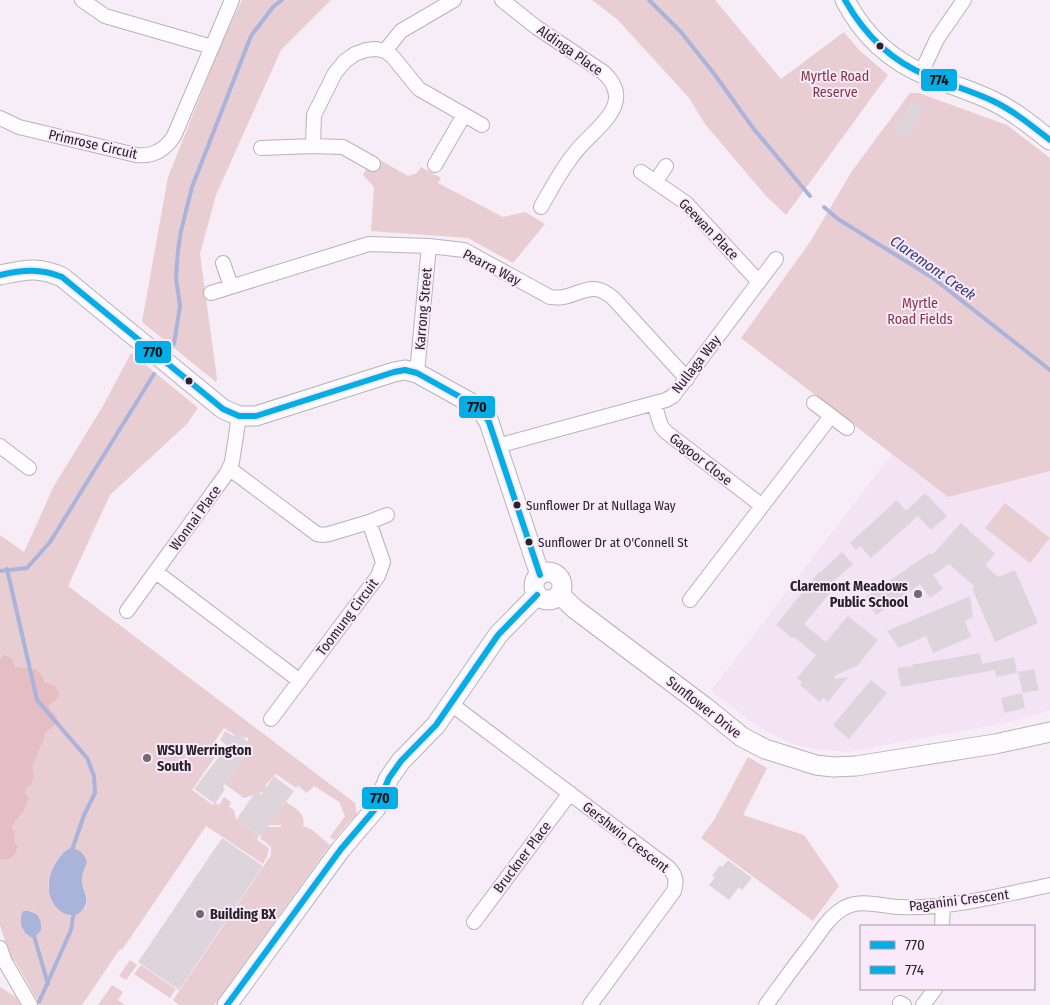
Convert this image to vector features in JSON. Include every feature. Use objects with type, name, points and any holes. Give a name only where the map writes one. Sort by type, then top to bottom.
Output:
[{"type":"street","points":[[82,0],[106,16],[212,46]]},
{"type":"street","name":"Primrose Circuit","points":[[0,118],[19,127],[145,156],[154,154],[165,148],[174,136],[232,0]]},
{"type":"street","points":[[385,51],[401,31],[454,0]]},
{"type":"street","name":"Aldinga Place","points":[[502,0],[536,27],[603,72],[612,81],[616,90],[616,103],[612,111],[605,121],[574,153],[541,207]]},
{"type":"street","points":[[845,0],[862,28],[891,56],[921,73],[1000,104],[1050,140]]},
{"type":"street","points":[[921,73],[943,30],[964,0]]},
{"type":"street","points":[[313,146],[314,115],[335,73],[346,61],[361,52],[376,48],[385,51],[398,62],[418,88],[482,125]]},
{"type":"street","points":[[436,166],[464,115]]},
{"type":"street","points":[[260,148],[313,146],[343,148],[373,164]]},
{"type":"street","points":[[656,181],[666,166]]},
{"type":"street","name":"Geewan Place","points":[[641,172],[686,202],[758,282]]},
{"type":"street","name":"Pearra Way","points":[[210,293],[369,244],[429,246],[464,250],[550,297],[557,298],[588,289],[602,290],[614,299],[687,379]]},
{"type":"street","name":"Karrong Street","points":[[417,373],[429,246]]},
{"type":"street","name":"Nullaga Way","points":[[497,446],[666,400],[673,396],[776,259]]},
{"type":"street","points":[[223,263],[231,286]]},
{"type":"street","points":[[0,275],[34,269],[48,271],[62,277],[223,409],[240,416],[256,416],[394,372],[404,370],[417,373],[471,403],[482,411],[489,422],[540,575]]},
{"type":"street","name":"Gagoor Close","points":[[654,403],[661,426],[666,432],[761,505]]},
{"type":"street","points":[[814,403],[847,428]]},
{"type":"street","name":"Wonnai Place","points":[[127,611],[230,469],[240,416]]},
{"type":"street","points":[[690,600],[831,416]]},
{"type":"street","points":[[0,446],[29,468]]},
{"type":"street","points":[[230,469],[317,534],[329,534],[387,515]]},
{"type":"street","name":"Toomung Circuit","points":[[271,719],[382,569],[381,554],[369,522]]},
{"type":"street","points":[[156,572],[300,681]]},
{"type":"street","points":[[548,572],[559,578],[562,586],[556,597],[548,600],[537,595],[534,586],[540,575],[548,572]]},
{"type":"street","name":"Sunflower Drive","points":[[559,594],[575,609],[705,707],[734,733],[765,749],[816,765],[833,767],[856,766],[1004,743],[1050,732]]},
{"type":"street","points":[[227,1005],[341,849],[376,808],[389,778],[401,761],[428,734],[498,635],[537,595]]},
{"type":"street","name":"Gershwin Crescent","points":[[451,704],[669,868],[675,875],[674,892],[590,1005]]},
{"type":"street","name":"Bruckner Place","points":[[474,922],[570,793]]},
{"type":"street","name":"Paganini Crescent","points":[[766,1005],[825,925],[846,907],[863,904],[898,907],[943,904],[987,898],[1050,885]]},
{"type":"street","points":[[942,925],[943,904]]},
{"type":"street","points":[[0,948],[4,960],[30,1005]]},
{"type":"street","points":[[923,1005],[934,990]]},
{"type":"shaded area","name":"Claremont Meadows Public School","points":[[892,454],[948,497],[1050,471],[1050,710],[1010,722],[847,752],[792,744],[760,728],[711,691]]},
{"type":"shaded area","points":[[4,655],[12,659],[15,667],[36,669],[43,677],[44,682],[55,686],[59,693],[56,700],[49,704],[49,709],[56,716],[58,722],[45,733],[32,766],[34,775],[31,785],[26,788],[25,794],[29,798],[24,810],[11,827],[15,833],[14,842],[18,846],[15,854],[9,859],[0,859],[0,660]]},
{"type":"green space","points":[[242,0],[331,0],[281,50],[216,195],[200,254],[216,382],[142,322],[168,177],[222,42]]},
{"type":"green space","name":"Myrtle Road Reserve","points":[[592,0],[715,0],[781,79],[844,32],[859,50],[888,75],[786,215],[765,195],[705,124],[689,98],[618,20]]},
{"type":"green space","name":"Myrtle Road Fields","points":[[910,93],[919,93],[1007,125],[1050,158],[1050,471],[948,497],[741,338],[810,242],[852,171]]},
{"type":"green space","points":[[373,156],[408,176],[417,173],[421,167],[441,178],[438,183],[503,217],[525,212],[545,224],[513,263],[468,238],[371,231],[374,187],[363,175]]},
{"type":"green space","name":"WSU Werrington South","points":[[131,353],[198,408],[187,424],[110,495],[68,586],[355,803],[357,815],[334,840],[330,837],[345,816],[339,802],[314,786],[307,793],[276,774],[266,784],[263,792],[244,798],[225,784],[253,746],[247,742],[249,739],[246,737],[244,738],[237,733],[235,735],[224,728],[215,741],[222,747],[192,790],[213,805],[215,803],[219,805],[224,797],[231,802],[229,807],[234,810],[236,820],[259,835],[257,840],[269,848],[263,864],[206,826],[122,950],[120,949],[82,1005],[40,1005],[15,961],[12,961],[0,926],[0,535],[24,552],[54,486],[103,406]],"holes":[[[82,852],[86,860],[82,879],[87,903],[83,910],[76,914],[48,888],[52,870],[62,854]],[[32,911],[40,919],[42,927],[23,931],[21,921]]]},
{"type":"green space","points":[[1005,503],[1050,538],[1030,563],[985,528]]},
{"type":"green space","points":[[748,757],[767,768],[743,815],[804,835],[839,886],[813,921],[701,838],[714,820]]},
{"type":"green space","points":[[286,802],[301,814],[304,821],[303,826],[311,829],[330,845],[214,1005],[179,1005],[173,1000],[271,855],[271,847],[260,838],[267,827],[281,827],[281,825],[269,825]]},
{"type":"green space","points":[[130,960],[137,965],[126,980],[119,976]]},
{"type":"green space","points":[[141,965],[176,989],[170,998],[134,974]]},
{"type":"green space","points":[[112,985],[123,992],[118,1000],[125,1005],[98,1005]]},
{"type":"green space","points":[[0,987],[16,997],[21,1005],[0,1005]]},
{"type":"water","points":[[69,849],[80,851],[87,862],[82,880],[86,903],[79,913],[72,915],[65,914],[58,909],[52,901],[49,891],[49,879],[54,866],[60,856]]},
{"type":"water","points":[[23,911],[34,913],[41,921],[41,930],[34,938],[22,928]]},
{"type":"building","points":[[913,101],[925,110],[903,139],[892,130]]},
{"type":"building","points":[[925,493],[947,516],[931,530],[918,516],[871,558],[860,546],[856,550],[850,543],[897,500],[906,511]]},
{"type":"building","points":[[961,523],[995,554],[985,565],[998,577],[1015,570],[1038,623],[995,642],[972,588],[975,587],[949,564],[933,575],[943,589],[930,598],[920,584],[876,615],[864,598],[930,553],[932,555]]},
{"type":"building","points":[[842,552],[853,564],[832,583],[836,586],[804,624],[826,642],[848,616],[878,640],[857,666],[834,676],[835,679],[848,677],[828,702],[823,698],[820,702],[800,685],[802,682],[797,678],[816,655],[776,625],[819,572]]},
{"type":"building","points":[[970,596],[973,617],[965,621],[971,637],[933,653],[926,636],[899,648],[887,631]]},
{"type":"building","points":[[980,653],[982,664],[1014,657],[1017,673],[996,677],[995,670],[901,687],[897,668],[909,666],[913,669],[911,665]]},
{"type":"building","points":[[1034,669],[1039,690],[1023,693],[1018,672]]},
{"type":"building","points":[[871,680],[887,693],[849,739],[833,725]]},
{"type":"building","points":[[1022,693],[1025,708],[1004,713],[1001,698]]},
{"type":"building","points":[[225,731],[234,736],[237,733],[253,746],[223,787],[225,789],[215,804],[194,789],[227,746],[220,740]]},
{"type":"building","points":[[274,776],[294,791],[261,836],[236,820],[256,791],[261,795]]},
{"type":"building","name":"Building BX","points":[[222,838],[263,866],[179,990],[138,962]]},
{"type":"building","points":[[728,860],[752,878],[742,890],[739,887],[729,900],[709,885],[715,878],[712,876],[720,865],[722,867]]},
{"type":"waterway","points":[[174,344],[180,306],[176,278],[178,250],[192,187],[251,36],[273,7],[282,0]]},
{"type":"waterway","name":"Claremont Creek","points":[[649,0],[681,32],[753,128],[810,196]]},
{"type":"waterway","name":"Claremont Creek","points":[[824,207],[838,219],[933,278],[1050,370]]},
{"type":"waterway","points":[[0,571],[27,568],[50,542],[154,374]]},
{"type":"waterway","points":[[7,569],[37,700],[87,758],[94,776],[95,793],[84,815],[71,853]]},
{"type":"waterway","points":[[39,1002],[71,930],[74,911]]},
{"type":"waterway","points":[[34,936],[48,984]]},
{"type":"transit line","name":"774","points":[[845,0],[870,35],[902,63],[928,76],[1001,105],[1050,140]]},
{"type":"transit line","name":"770","points":[[0,275],[31,271],[46,272],[62,277],[223,409],[239,416],[256,416],[394,372],[405,370],[417,373],[471,403],[482,411],[489,422],[540,575]]},
{"type":"transit line","name":"770","points":[[227,1005],[341,849],[376,808],[389,778],[401,761],[436,725],[498,635],[537,595]]},
{"type":"place","name":"Sunflower Dr at Nullaga Way","points":[[517,505]]},
{"type":"place","name":"Sunflower Dr at O'Connell St","points":[[529,542]]},
{"type":"place","name":"Claremont Meadows Public School","points":[[918,594]]},
{"type":"place","name":"WSU Werrington South","points":[[147,758]]},
{"type":"place","name":"Building BX","points":[[200,914]]}]
